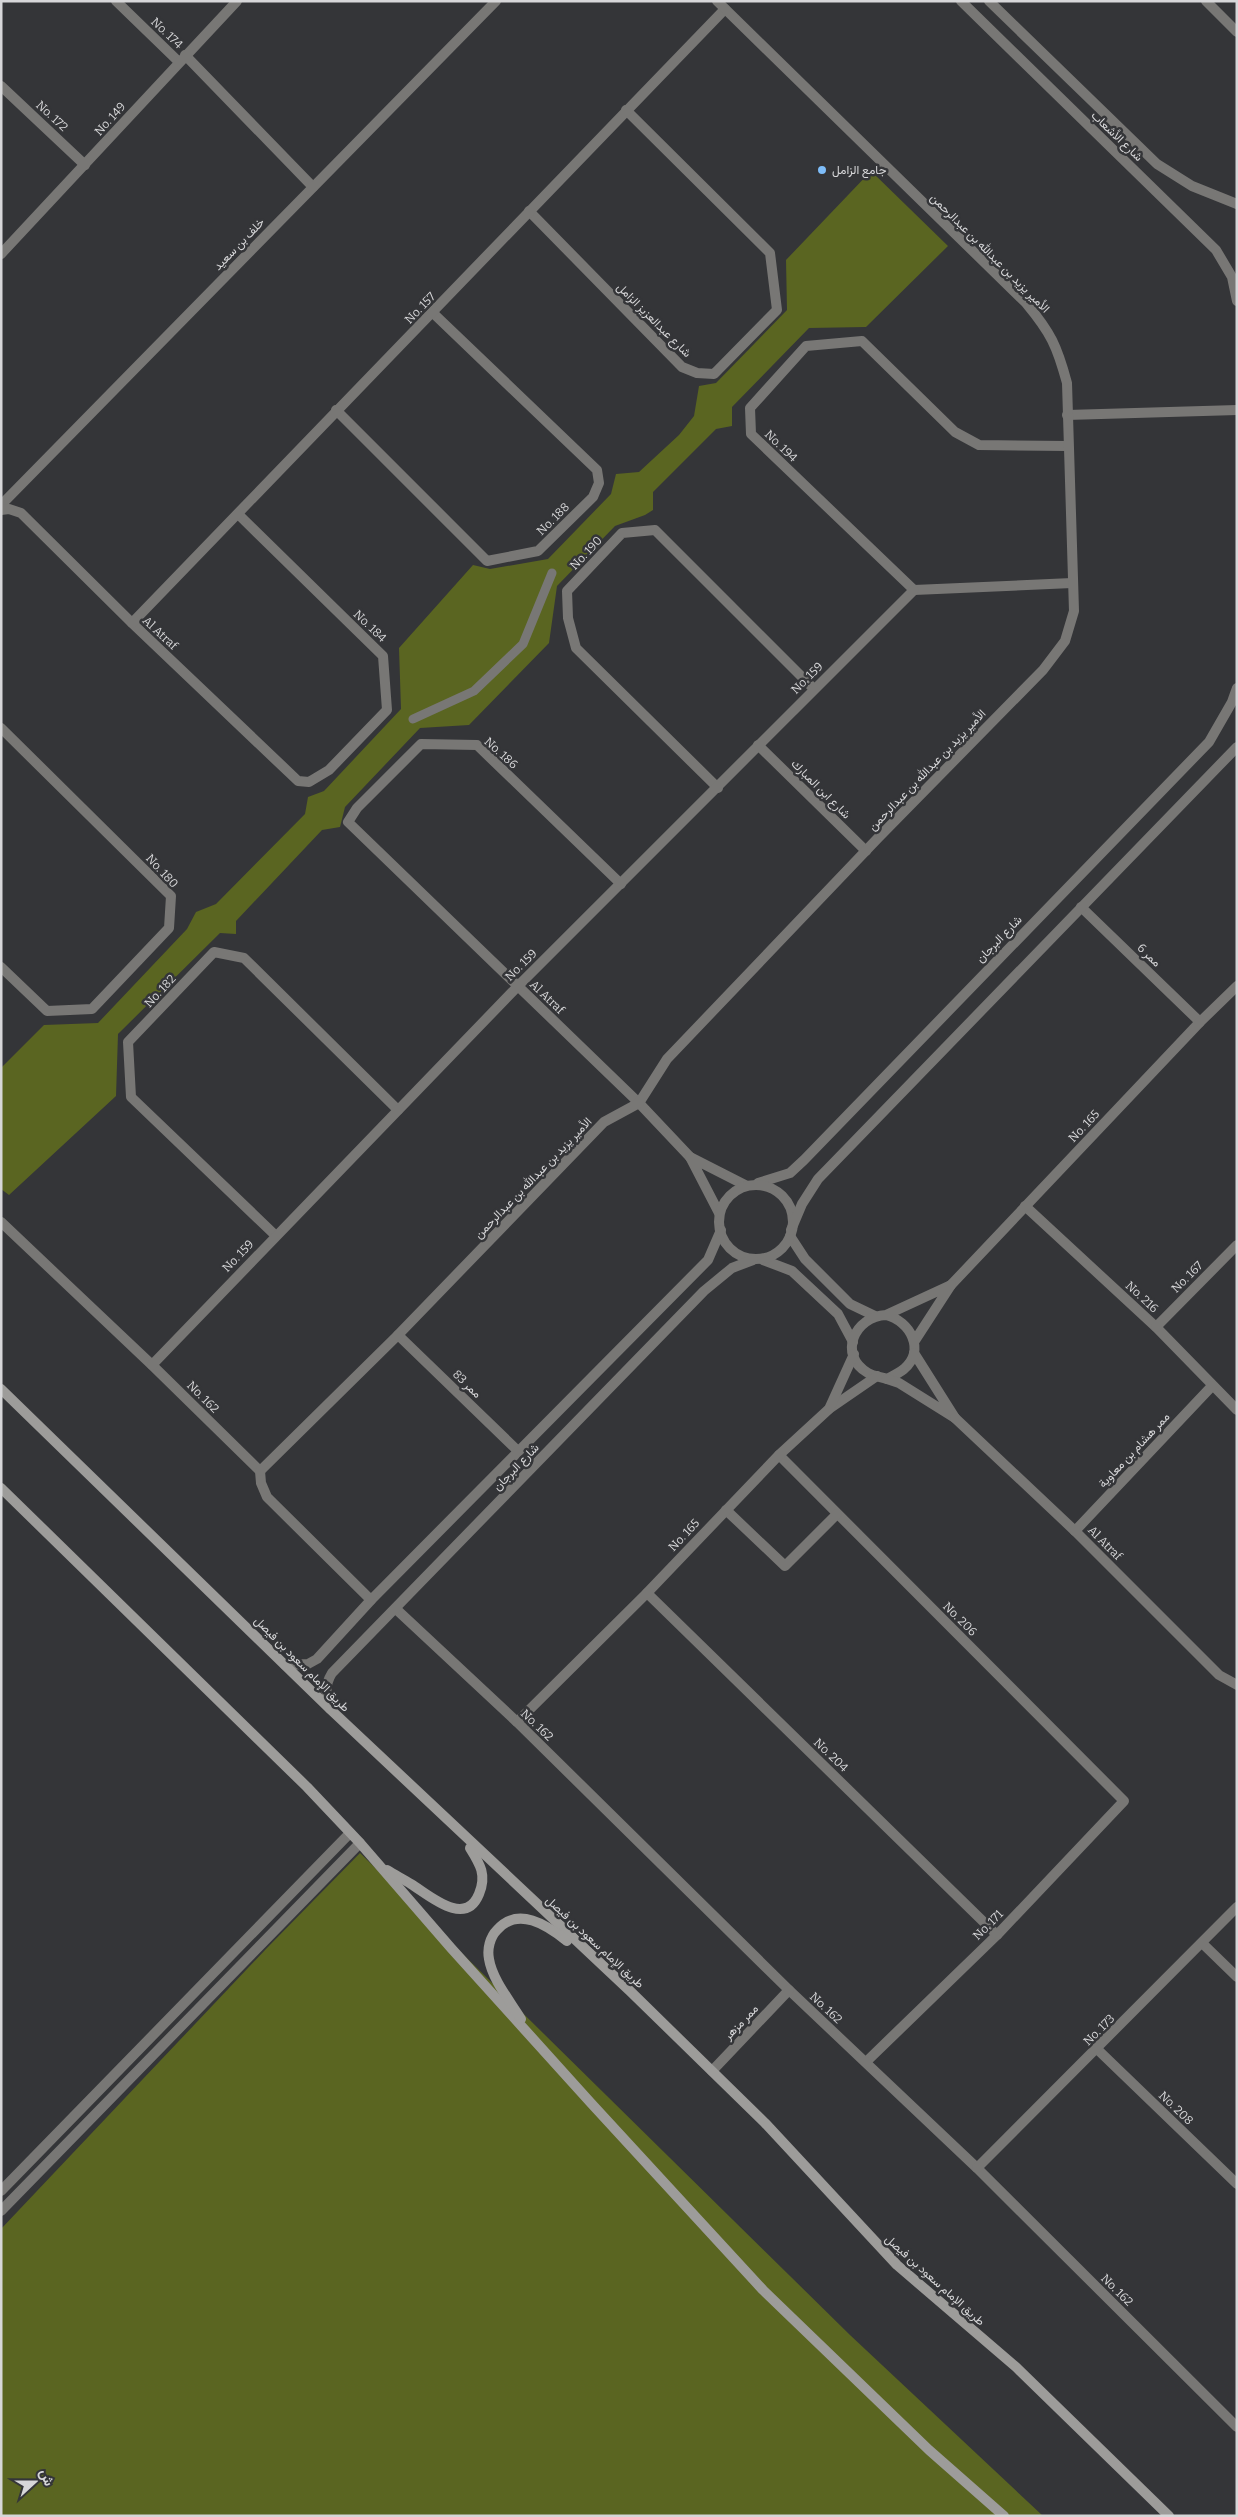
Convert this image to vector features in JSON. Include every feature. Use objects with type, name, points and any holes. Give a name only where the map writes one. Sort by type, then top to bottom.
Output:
[{"type":"main road","name":"طريق الإمام سعود بن فيصل","points":[[1,1389],[330,1710],[712,2071],[765,2123],[896,2265],[1016,2368],[1170,2516]]},
{"type":"main road","points":[[1,1488],[263,1743],[360,1843],[532,2038],[763,2290],[929,2450],[1004,2516]]},
{"type":"main road","points":[[380,1867],[412,1884],[437,1903],[454,1909],[466,1908],[476,1901],[484,1876],[480,1863],[463,1836]]},
{"type":"main road","points":[[532,2038],[492,1971],[488,1960],[488,1948],[494,1933],[502,1924],[510,1920],[524,1918],[537,1921],[556,1932],[608,1971]]},
{"type":"street","name":"No. 174","points":[[116,1],[182,59],[313,187]]},
{"type":"street","name":"No. 149","points":[[1,254],[237,1]]},
{"type":"street","name":"خلف بن سعيد","points":[[1,505],[496,1]]},
{"type":"street","name":"الأمير يزيد بن عبدالله بن عبدالرحمن","points":[[260,1471],[398,1335],[604,1122],[639,1103],[668,1059],[1048,662],[1065,641],[1074,611],[1067,383],[1058,349],[1044,324],[1026,304],[717,1]]},
{"type":"street","name":"شارع الأشعاب","points":[[961,1],[1216,250],[1232,278],[1237,301]]},
{"type":"street","name":"شارع الأشعاب","points":[[989,1],[1156,164],[1192,186],[1237,204]]},
{"type":"street","points":[[1206,1],[1237,32]]},
{"type":"street","name":"No. 157","points":[[132,623],[725,9]]},
{"type":"street","name":"No. 172","points":[[1,86],[86,165]]},
{"type":"street","name":"شارع عبدالعزيز الزامل","points":[[529,212],[682,367],[697,373],[714,374],[777,310],[770,253],[626,110]]},
{"type":"street","name":"No. 188","points":[[336,410],[487,561],[538,551],[593,497],[599,483],[597,470],[433,313]]},
{"type":"street","name":"No. 194","points":[[914,590],[750,434],[750,408],[806,346],[862,341],[955,432],[979,445],[1068,446]]},
{"type":"street","points":[[1067,415],[1237,410]]},
{"type":"street","name":"Al Atraf","points":[[1,510],[9,509],[21,514],[298,782]]},
{"type":"street","name":"No. 184","points":[[238,514],[383,656],[386,710],[329,770],[309,782],[298,782]]},
{"type":"street","name":"No. 190","points":[[718,788],[576,648],[568,618],[567,591],[622,533],[655,530],[814,689]]},
{"type":"street","points":[[413,719],[474,691],[523,644],[552,573]]},
{"type":"street","points":[[914,590],[1072,583]]},
{"type":"street","name":"No. 159","points":[[152,1364],[518,986],[914,590]]},
{"type":"street","name":"شارع البرجان","points":[[719,1213],[724,1201],[745,1185],[790,1173],[804,1160],[1069,884],[1209,742],[1232,702],[1237,688]]},
{"type":"street","name":"No. 180","points":[[1,728],[171,896],[169,928],[92,1009],[47,1011],[1,967]]},
{"type":"street","name":"No. 186","points":[[363,835],[348,822],[357,808],[421,744],[477,745],[621,884]]},
{"type":"street","name":"شارع ابن المبارك","points":[[758,745],[866,851]]},
{"type":"street","name":"شارع البرجان","points":[[330,1710],[325,1692],[326,1682],[332,1673],[704,1291],[732,1268],[781,1252],[788,1244],[802,1204],[818,1179],[1237,747]]},
{"type":"street","name":"Al Atraf","points":[[363,835],[639,1103],[690,1157]]},
{"type":"street","name":"ممر 6","points":[[1081,907],[1200,1022]]},
{"type":"street","name":"No. 182","points":[[275,1235],[131,1097],[128,1042],[214,952],[244,958],[398,1110]]},
{"type":"street","name":"No. 165","points":[[951,1285],[1200,1022],[1237,986]]},
{"type":"street","points":[[690,1157],[745,1185]]},
{"type":"street","points":[[690,1157],[719,1213],[725,1242],[733,1251],[792,1271],[838,1314],[853,1342]]},
{"type":"street","points":[[758,1183],[775,1190],[785,1199],[791,1209],[791,1233],[805,1259],[850,1304],[876,1316]]},
{"type":"street","name":"No. 216","points":[[1025,1206],[1156,1327],[1237,1410]]},
{"type":"street","name":"No. 162","points":[[1,1222],[152,1364],[260,1471]]},
{"type":"street","name":"شارع البرجان","points":[[285,1665],[308,1664],[317,1659],[370,1600],[708,1260],[721,1230]]},
{"type":"street","name":"No. 167","points":[[1156,1327],[1237,1245]]},
{"type":"street","points":[[886,1315],[951,1285]]},
{"type":"street","points":[[914,1342],[951,1285]]},
{"type":"street","points":[[829,1409],[882,1378],[905,1368],[914,1353],[911,1331],[905,1323],[896,1317],[886,1315],[866,1320],[858,1327],[853,1342],[854,1354],[860,1366],[868,1373],[882,1378]]},
{"type":"street","name":"ممر 83","points":[[398,1335],[518,1451]]},
{"type":"street","name":"Al Atraf","points":[[914,1353],[955,1418]]},
{"type":"street","name":"No. 165","points":[[517,1722],[647,1593],[780,1455],[829,1409],[854,1354]]},
{"type":"street","name":"Al Atraf","points":[[882,1378],[899,1383],[955,1418],[1075,1531],[1219,1675],[1237,1685]]},
{"type":"street","name":"ممر هشام بن معاوية","points":[[1075,1531],[1212,1386]]},
{"type":"street","name":"No. 206","points":[[780,1455],[1124,1801]]},
{"type":"street","points":[[260,1471],[261,1484],[267,1497],[370,1600]]},
{"type":"street","points":[[726,1510],[785,1566],[837,1514]]},
{"type":"street","name":"No. 204","points":[[647,1593],[997,1935]]},
{"type":"street","name":"No. 162","points":[[396,1609],[517,1722],[789,1990],[977,2168],[1237,2427]]},
{"type":"street","name":"No. 171","points":[[866,2062],[997,1935],[1124,1801]]},
{"type":"street","points":[[1,2191],[350,1833]]},
{"type":"street","points":[[1,2211],[360,1843]]},
{"type":"street","name":"No. 173","points":[[977,2168],[1098,2049],[1237,1907]]},
{"type":"street","points":[[1202,1943],[1237,1977]]},
{"type":"street","name":"ممر مزهر","points":[[712,2071],[789,1990]]},
{"type":"street","name":"No. 208","points":[[1098,2049],[1237,2184]]},
{"type":"green space","points":[[871,171],[948,246],[866,327],[809,328],[732,407],[732,426],[716,429],[653,492],[653,510],[645,515],[615,526],[557,586],[549,643],[469,725],[420,728],[345,807],[340,827],[322,830],[236,921],[236,934],[220,933],[118,1034],[116,1096],[9,1195],[1,1189],[1,1068],[44,1025],[98,1023],[187,929],[196,912],[216,904],[305,814],[308,797],[324,791],[401,709],[399,648],[473,565],[490,569],[548,559],[611,494],[616,474],[639,472],[679,435],[694,416],[699,386],[716,383],[787,310],[786,260]]},
{"type":"green space","points":[[360,1853],[850,2335],[1043,2516],[1,2516],[1,2229],[266,1949]]},
{"type":"place","name":"جامع الزامل","points":[[822,170]]}]
